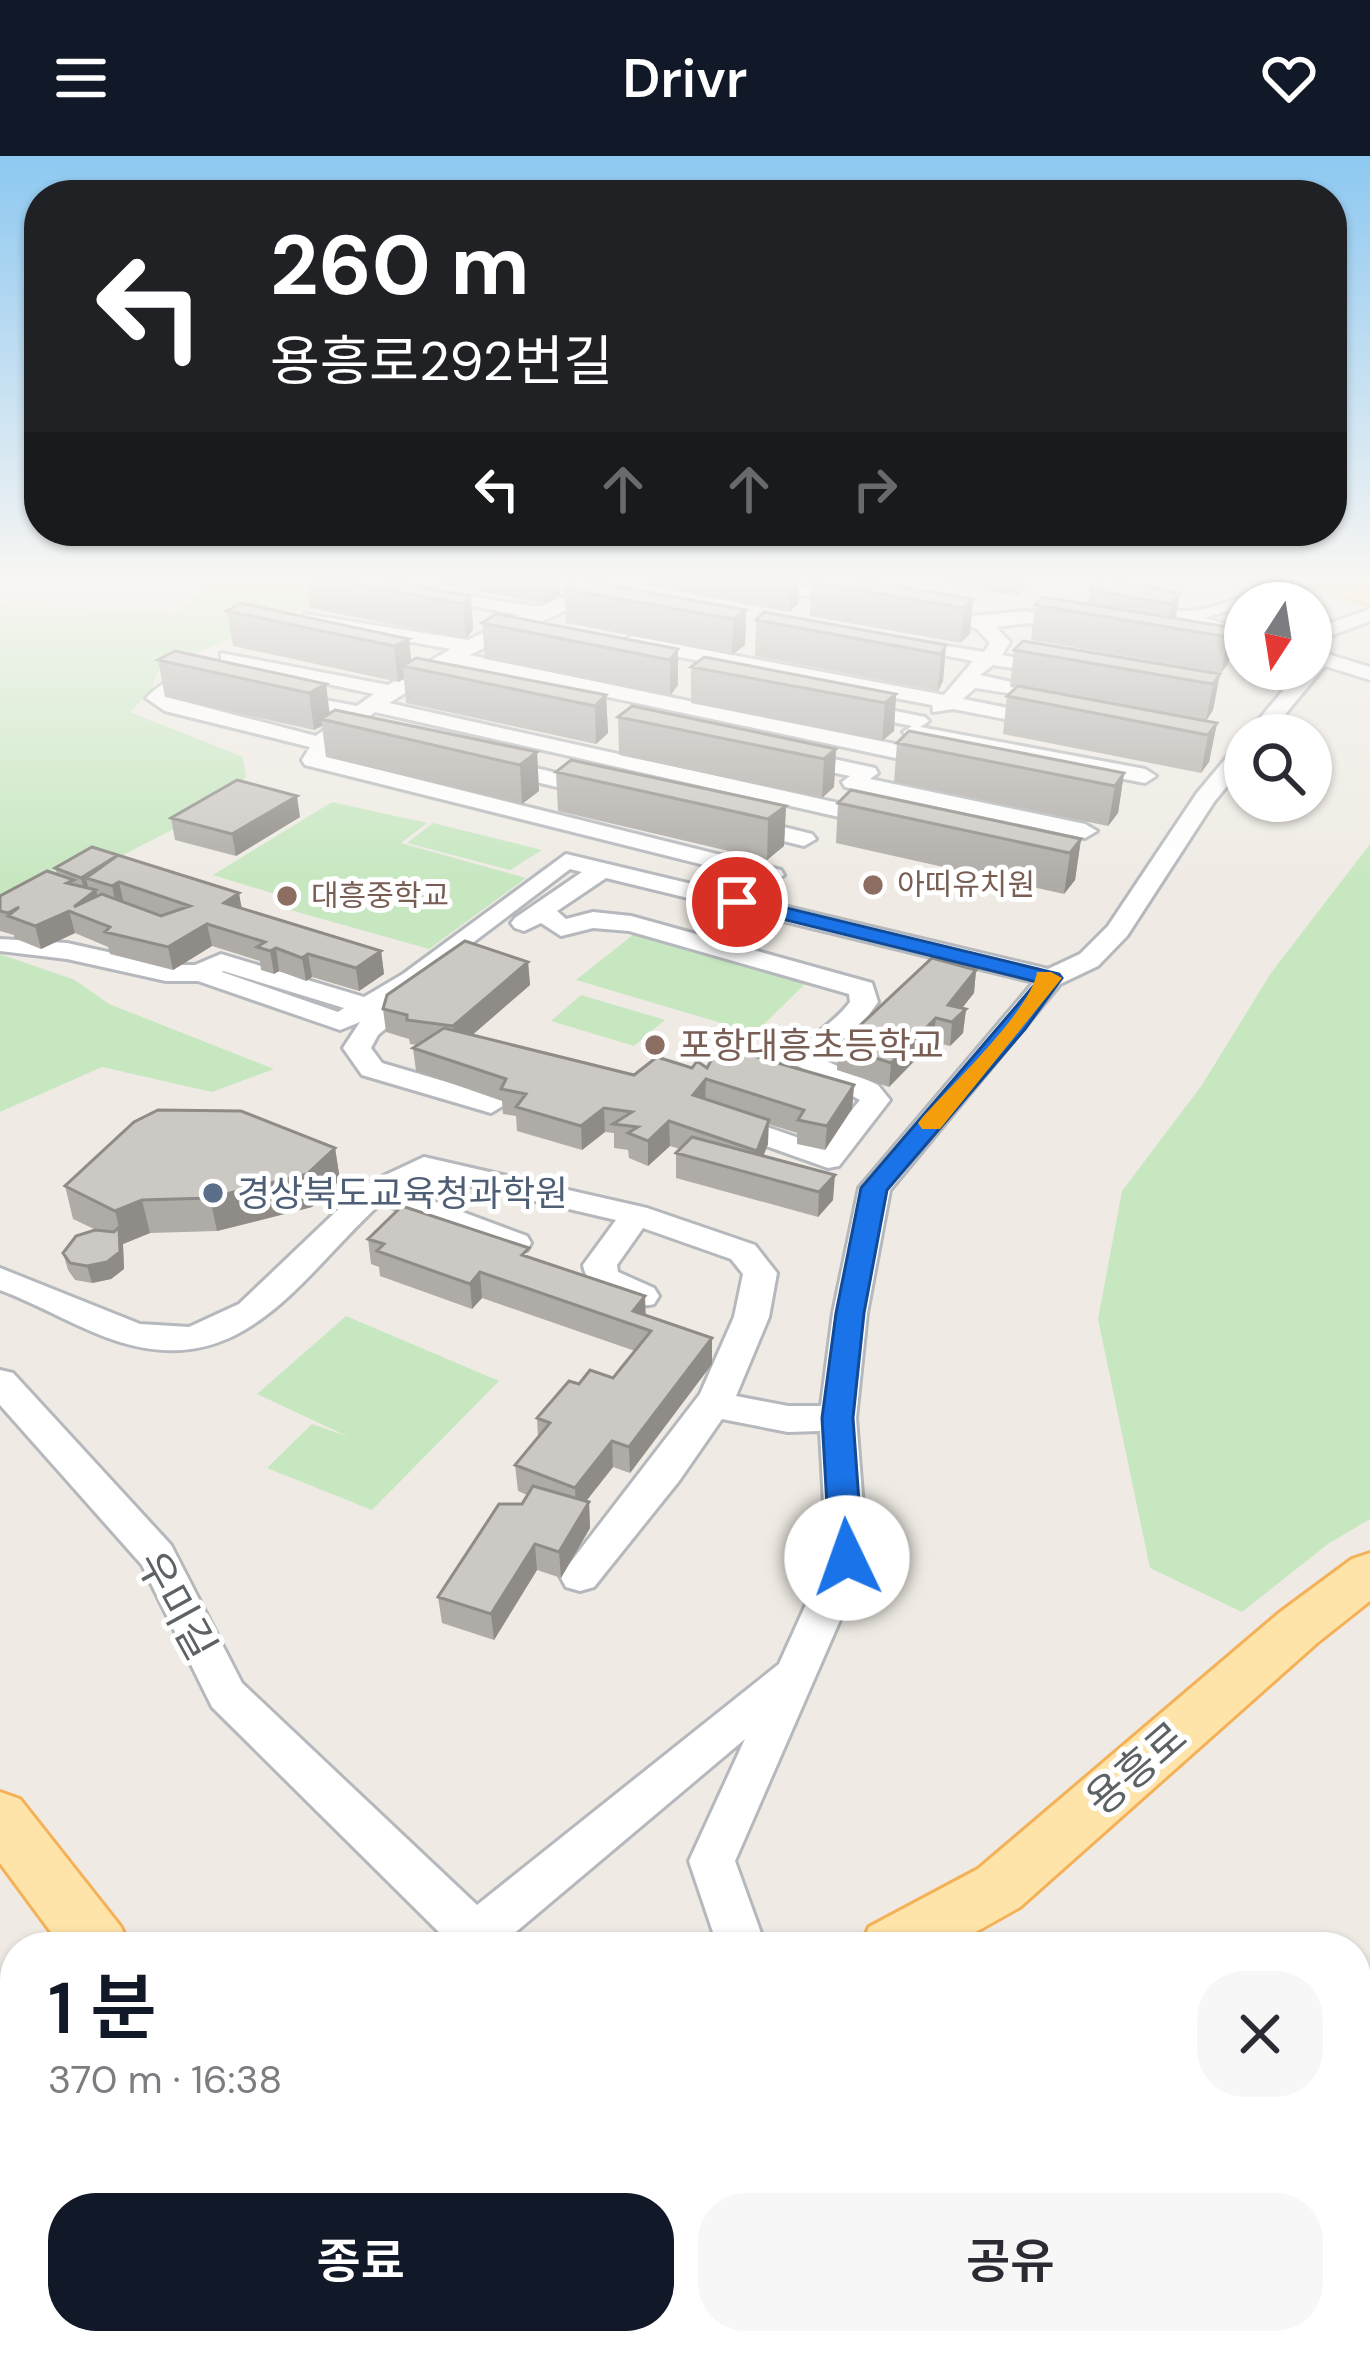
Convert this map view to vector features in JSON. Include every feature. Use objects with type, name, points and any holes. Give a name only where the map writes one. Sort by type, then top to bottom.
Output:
[{"type":"main road","name":"용흥로","points":[[918,1932],[999,1888],[1298,1628],[1370,1573]]},
{"type":"main road","points":[[0,1817],[88,1932]]},
{"type":"street","points":[[183,681],[156,698],[172,707],[351,725],[903,824]]},
{"type":"street","points":[[209,681],[230,682]]},
{"type":"street","points":[[339,681],[397,693]]},
{"type":"street","points":[[418,681],[351,725],[313,760],[772,875]]},
{"type":"street","points":[[547,681],[1025,778]]},
{"type":"street","points":[[837,681],[1080,728]]},
{"type":"street","points":[[737,902],[772,875],[860,778],[951,702],[968,681]]},
{"type":"street","points":[[982,681],[1087,704]]},
{"type":"street","points":[[274,692],[351,725]]},
{"type":"street","points":[[827,703],[1145,776]]},
{"type":"street","points":[[777,754],[1085,831]]},
{"type":"street","points":[[476,761],[632,798]]},
{"type":"street","points":[[737,1932],[712,1861],[847,1558],[838,1418],[850,1313],[874,1188],[1017,1024],[1051,978],[1089,961],[1118,931],[1224,775]]},
{"type":"street","points":[[530,816],[567,782]]},
{"type":"street","points":[[718,818],[804,838]]},
{"type":"street","points":[[9,945],[34,952],[62,950],[168,976],[200,973],[221,962],[365,1006],[412,980],[566,861],[1051,978]]},
{"type":"street","points":[[491,1103],[372,1069],[357,1048],[367,1030],[412,997],[602,870]]},
{"type":"street","points":[[543,911],[561,928],[593,920],[632,924],[862,989],[864,1002],[845,1028],[814,1046],[802,1060],[868,1091],[875,1100],[828,1159],[732,1124]]},
{"type":"street","points":[[0,1279],[34,1289],[122,1330],[153,1339],[182,1340],[215,1331],[254,1311],[376,1191],[424,1166],[636,1215],[743,1252],[760,1273],[757,1306],[716,1405],[580,1576]]},
{"type":"street","points":[[376,1191],[514,1243]]},
{"type":"street","points":[[636,1215],[600,1265],[602,1278],[642,1295]]},
{"type":"street","name":"우미길","points":[[0,1382],[157,1556],[227,1695],[460,1932]]},
{"type":"street","points":[[716,1405],[788,1419],[838,1418]]},
{"type":"street","points":[[480,1932],[794,1673]]},
{"type":"green space","points":[[0,681],[155,681],[130,712],[243,757],[246,777],[207,812],[0,918]]},
{"type":"green space","points":[[332,802],[427,823],[401,843],[526,878],[429,949],[276,906],[285,897],[213,875]]},
{"type":"green space","points":[[433,823],[542,850],[510,870],[407,843]]},
{"type":"green space","points":[[1370,844],[1370,1519],[1328,1544],[1242,1612],[1150,1568],[1098,1319],[1122,1191],[1202,1085],[1271,973]]},
{"type":"green space","points":[[634,934],[805,984],[755,1033],[576,980]]},
{"type":"green space","points":[[0,954],[75,980],[109,1004],[274,1069],[212,1092],[102,1067],[0,1112]]},
{"type":"green space","points":[[581,995],[665,1020],[634,1046],[551,1021]]},
{"type":"green space","points":[[346,1316],[499,1381],[372,1510],[267,1468],[312,1424],[349,1437],[257,1394]]},
{"type":"building","points":[[252,681],[326,684],[309,693]]},
{"type":"building","points":[[473,681],[532,681],[606,695],[595,706]]},
{"type":"building","points":[[764,681],[826,681],[896,694],[885,703]]},
{"type":"building","points":[[1018,686],[1217,723],[1208,735],[1007,696]]},
{"type":"building","points":[[632,706],[836,749],[824,759],[618,717]]},
{"type":"building","points":[[335,710],[537,752],[520,765],[321,719]]},
{"type":"building","points":[[909,731],[1124,773],[1115,786],[897,743]]},
{"type":"building","points":[[571,760],[786,806],[768,819],[556,772]]},
{"type":"building","points":[[237,780],[297,796],[232,834],[171,818]]},
{"type":"building","points":[[851,790],[1081,839],[1070,853],[838,803]]},
{"type":"building","points":[[92,847],[118,855],[81,878],[55,868]]},
{"type":"building","points":[[118,855],[239,893],[224,903],[381,951],[356,968],[308,954],[302,958],[276,948],[270,951],[257,947],[265,942],[207,924],[168,947],[105,932],[110,927],[69,911],[35,926],[8,916],[19,907],[8,913],[0,911],[0,896],[47,871],[74,880],[67,883],[96,890],[74,907],[102,894],[161,916],[190,906],[119,882],[112,886],[86,878]]},
{"type":"building","points":[[465,941],[528,962],[453,1026],[407,1020],[407,1015],[383,1009],[387,995]]},
{"type":"building","points":[[932,958],[976,970],[948,1005],[966,1009],[952,1022],[936,1018],[891,1063],[838,1046]]},
{"type":"building","points":[[444,1028],[634,1075],[657,1057],[692,1068],[697,1061],[707,1068],[719,1046],[854,1085],[827,1126],[798,1120],[804,1110],[706,1079],[693,1095],[769,1120],[757,1151],[669,1121],[648,1141],[628,1133],[638,1127],[613,1124],[632,1112],[604,1108],[581,1126],[516,1107],[526,1094],[501,1089],[506,1079],[413,1048]]},
{"type":"building","points":[[158,1110],[241,1111],[335,1148],[307,1174],[210,1198],[142,1200],[115,1211],[65,1186],[134,1122]]},
{"type":"building","points":[[692,1137],[835,1175],[819,1192],[676,1153]]},
{"type":"building","points":[[402,1206],[529,1248],[522,1255],[645,1296],[633,1311],[712,1338],[629,1447],[612,1441],[575,1488],[515,1465],[550,1423],[537,1418],[569,1381],[579,1384],[590,1370],[613,1378],[651,1331],[480,1272],[470,1284],[377,1251],[384,1244],[368,1239]]},
{"type":"building","points":[[119,1227],[120,1252],[107,1262],[70,1263],[63,1253],[76,1236],[95,1230],[114,1232]]},
{"type":"building","points":[[533,1486],[589,1502],[559,1552],[535,1544],[491,1614],[438,1597],[499,1504],[522,1504]]},
{"type":"slow traffic","points":[[931,1123],[1017,1024],[1051,978],[1045,977]]},
{"type":"place","name":"아띠유치원","points":[[873,885]]},
{"type":"place","name":"대흥중학교","points":[[287,896]]},
{"type":"place","name":"포항대흥초등학교","points":[[655,1045]]},
{"type":"place","name":"경상북도교육청과학원","points":[[213,1193]]},
{"type":"route","points":[[737,902],[1051,978],[1017,1024],[874,1188],[850,1313],[838,1418],[847,1558]]}]
